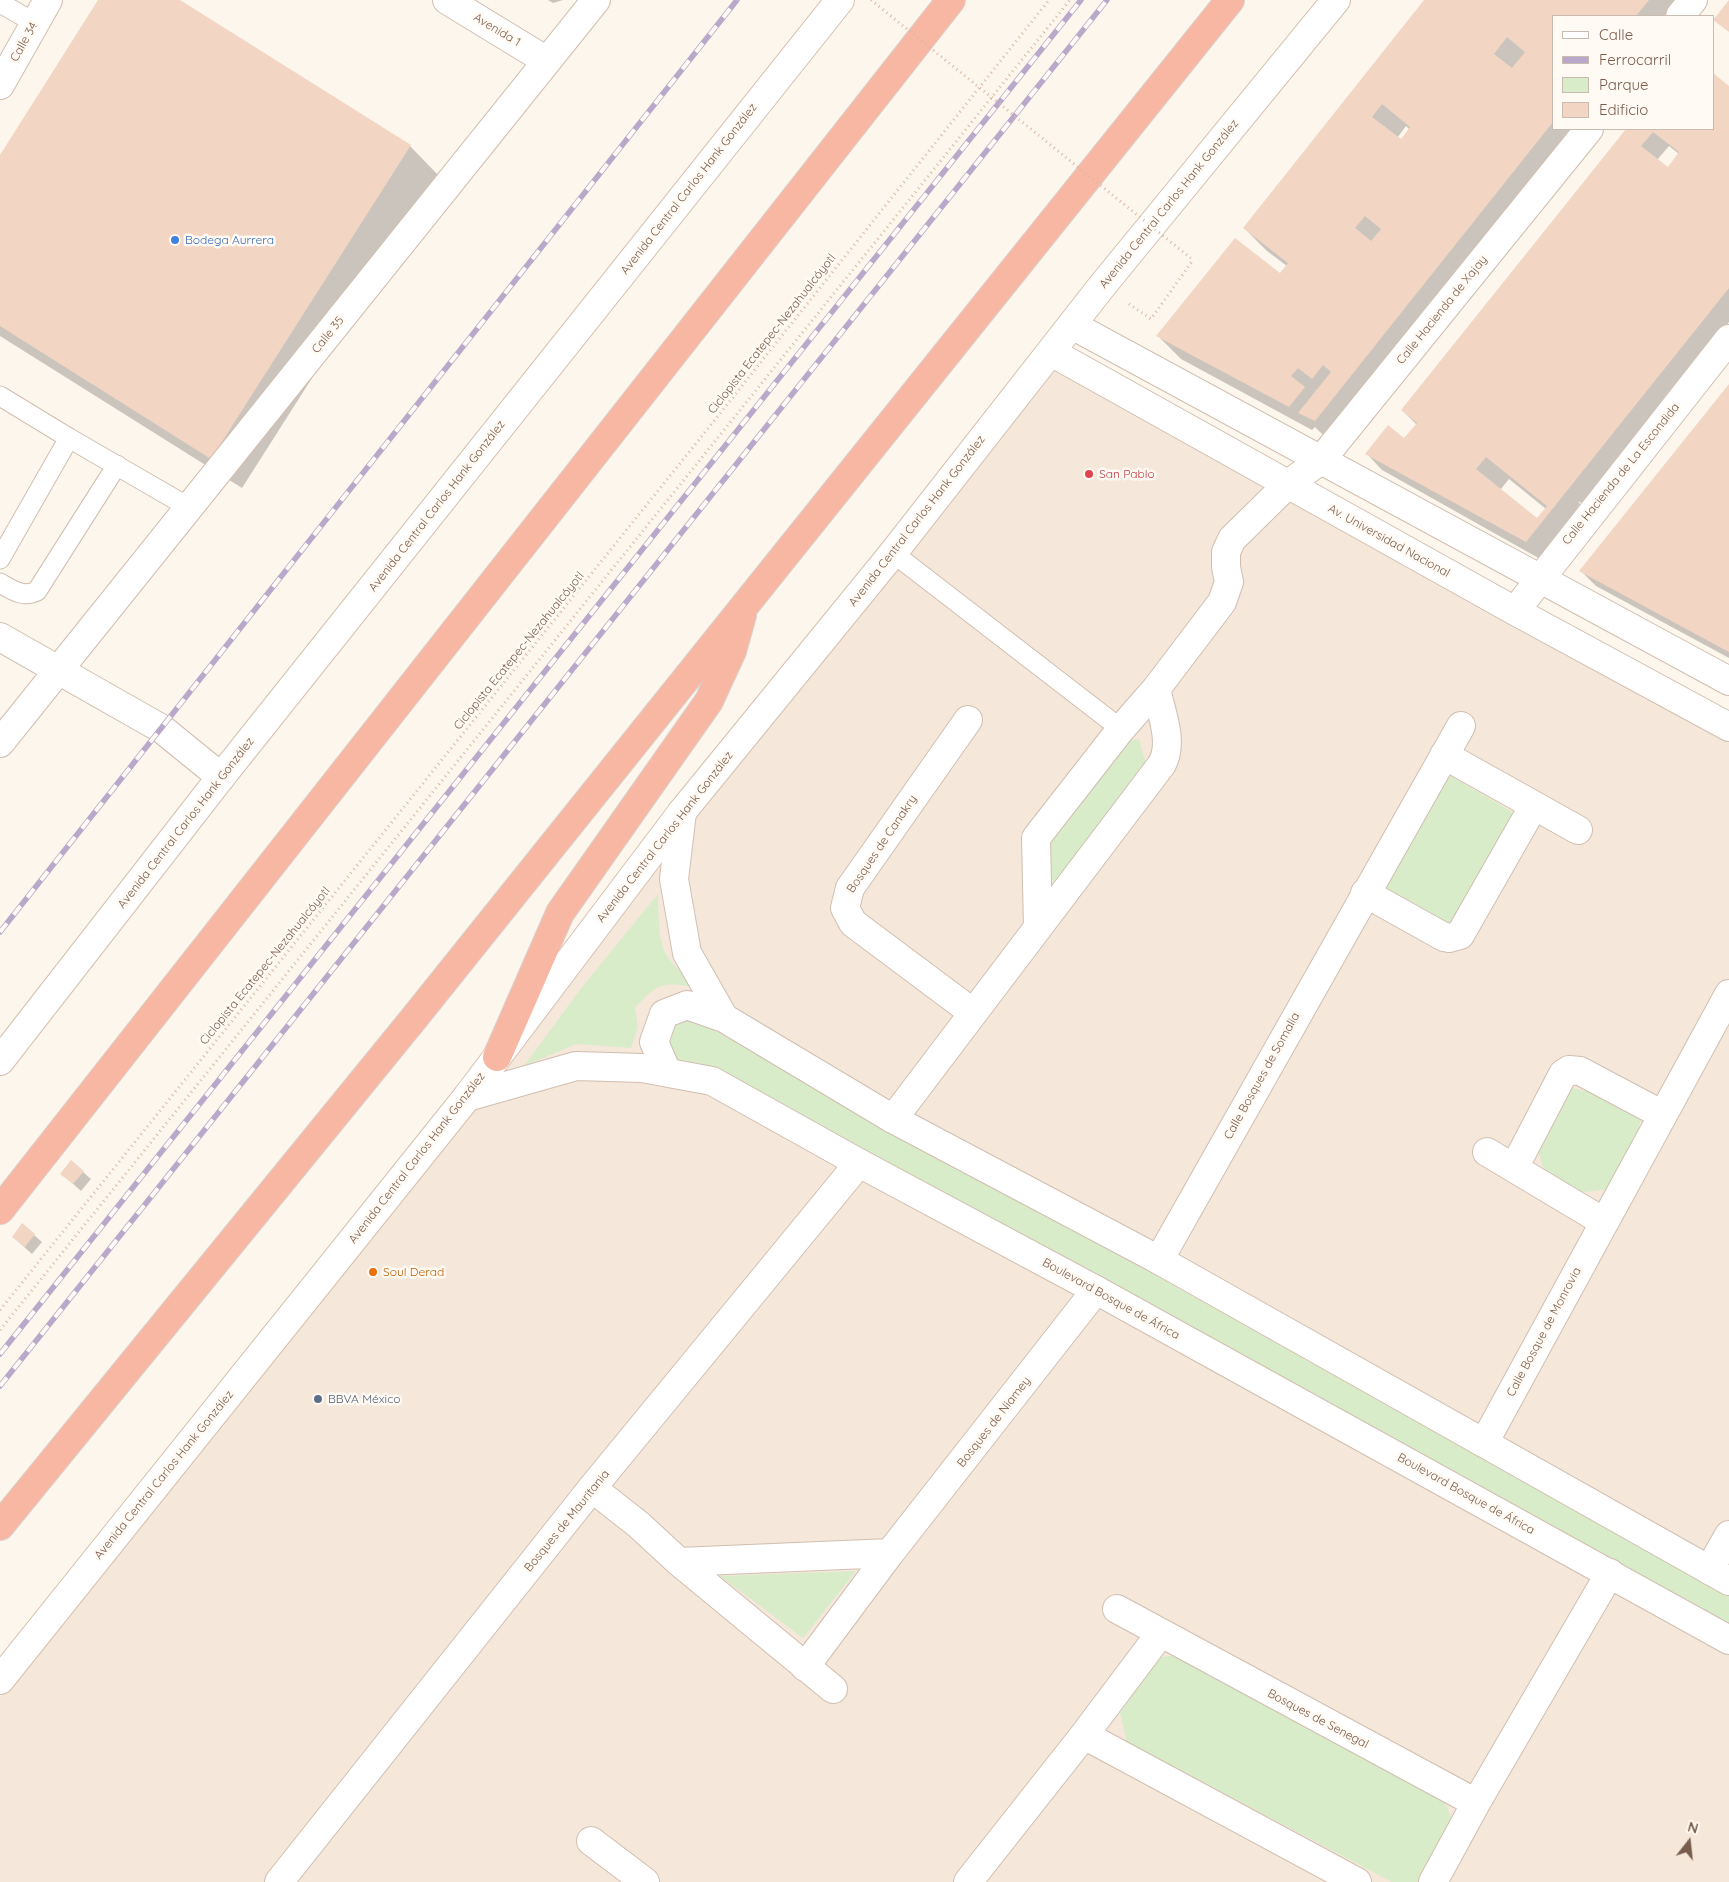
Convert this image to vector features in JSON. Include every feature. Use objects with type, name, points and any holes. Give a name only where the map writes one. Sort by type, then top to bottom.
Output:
[{"type":"highway","points":[[0,1210],[951,0]]},
{"type":"highway","points":[[0,1526],[403,1032],[744,604],[1230,0]]},
{"type":"highway","points":[[497,1057],[560,913],[709,701],[732,651],[744,604]]},
{"type":"street","name":"Avenida 1","points":[[446,0],[547,61]]},
{"type":"street","name":"Calle 35","points":[[0,743],[596,0]]},
{"type":"street","name":"Avenida Central Carlos Hank González","points":[[0,1061],[222,777],[840,0]]},
{"type":"street","name":"Avenida Central Carlos Hank González","points":[[0,1680],[467,1097],[682,812],[893,553],[1072,325],[1336,0]]},
{"type":"street","points":[[1681,15],[1693,0]]},
{"type":"street","name":"Calle 34","points":[[0,85],[42,11]]},
{"type":"street","name":"Calle Hacienda de Xajay","points":[[1288,484],[1321,460],[1588,130]]},
{"type":"street","points":[[1072,325],[1729,681]]},
{"type":"street","name":"Calle Hacienda de La Escondida","points":[[1515,611],[1539,578],[1729,339]]},
{"type":"street","name":"Av. Universidad Nacional","points":[[1051,352],[1515,611],[1729,727]]},
{"type":"street","points":[[1038,928],[1036,838],[1121,729],[1156,689],[1222,602],[1229,582],[1226,552],[1232,539],[1288,484]]},
{"type":"street","points":[[0,637],[162,729],[222,777]]},
{"type":"street","points":[[893,1119],[1166,757],[1167,743],[1156,689]]},
{"type":"street","name":"Bosques de Canakry","points":[[968,720],[850,888],[845,908],[853,923],[972,1012]]},
{"type":"street","name":"Calle Bosques de Somalia","points":[[1159,1260],[1461,726]]},
{"type":"street","points":[[1444,755],[1533,807],[1578,830]]},
{"type":"street","points":[[1365,893],[1444,936],[1449,938],[1460,935],[1533,807]]},
{"type":"street","points":[[682,812],[674,879],[686,953],[724,1018]]},
{"type":"street","name":"Calle Bosque de Monrovia","points":[[1484,1443],[1729,994]]},
{"type":"street","points":[[667,1072],[654,1042],[664,1014],[687,1005],[724,1018],[893,1119],[1159,1260],[1719,1575],[1729,1535]]},
{"type":"street","name":"Boulevard Bosque de África","points":[[467,1097],[576,1066],[642,1068],[712,1080],[859,1163],[1096,1290],[1729,1640]]},
{"type":"street","points":[[1514,1168],[1563,1074],[1569,1070],[1580,1071],[1663,1115]]},
{"type":"street","points":[[1487,1152],[1604,1222]]},
{"type":"street","name":"Bosques de Mauritania","points":[[279,1882],[592,1488],[859,1163]]},
{"type":"street","name":"Bosques de Niamey","points":[[805,1667],[890,1553],[1096,1290]]},
{"type":"street","points":[[592,1488],[640,1525],[679,1562],[833,1689]]},
{"type":"street","points":[[679,1562],[890,1553]]},
{"type":"street","points":[[1433,1882],[1476,1803],[1610,1573]]},
{"type":"street","name":"Bosques de Senegal","points":[[1117,1608],[1160,1634],[1476,1803]]},
{"type":"street","points":[[968,1882],[1084,1736],[1160,1634]]},
{"type":"street","points":[[1084,1736],[1357,1882]]},
{"type":"street","points":[[591,1841],[630,1878]]},
{"type":"lane","points":[[0,3],[42,11]]},
{"type":"lane","points":[[2,401],[190,508]]},
{"type":"lane","points":[[0,559],[69,438]]},
{"type":"lane","points":[[0,583],[18,593],[28,594],[37,591],[117,465]]},
{"type":"lane","points":[[893,553],[1121,729]]},
{"type":"path","points":[[871,0],[1193,260],[1151,319]]},
{"type":"path","name":"Ciclopista Ecatepec-Nezahualcóyotl","points":[[0,1310],[714,421],[1049,0]]},
{"type":"path","points":[[0,1330],[1070,0]]},
{"type":"shaded area","points":[[1051,352],[1729,737],[1729,1882],[0,1882],[0,1658]]},
{"type":"green space","points":[[1139,739],[1146,764],[1061,880],[1050,881],[1040,857],[1127,741]]},
{"type":"green space","points":[[1444,772],[1514,813],[1451,924],[1386,889],[1400,850]]},
{"type":"green space","points":[[658,894],[659,926],[663,947],[675,966],[699,988],[678,985],[663,986],[657,988],[643,999],[635,1008],[638,1027],[631,1048],[576,1044],[524,1066],[582,987]]},
{"type":"green space","points":[[681,1018],[693,1019],[823,1090],[1729,1596],[1729,1625],[724,1072],[671,1058],[669,1045],[670,1031]]},
{"type":"green space","points":[[1568,1087],[1598,1094],[1641,1119],[1631,1154],[1609,1189],[1578,1193],[1546,1178],[1538,1151]]},
{"type":"green space","points":[[856,1571],[803,1638],[720,1576]]},
{"type":"green space","points":[[1173,1655],[1444,1801],[1453,1821],[1423,1882],[1392,1882],[1127,1742],[1120,1713],[1154,1659]]},
{"type":"building","name":"Bodega Aurrera","points":[[98,0],[180,0],[411,145],[211,459],[0,326],[0,155]]},
{"type":"building","points":[[1424,0],[1649,0],[1637,15],[1552,15],[1552,123],[1315,421],[1298,413],[1331,372],[1323,365],[1312,379],[1298,368],[1291,376],[1305,387],[1289,407],[1156,336],[1235,238],[1280,273],[1288,263],[1243,228]],"holes":[[[1507,37],[1525,52],[1512,68],[1494,54]],[[1382,104],[1410,127],[1401,139],[1372,117]],[[1365,216],[1381,229],[1371,241],[1355,228]]]},
{"type":"building","points":[[1729,0],[1729,32],[1714,19]]},
{"type":"building","points":[[1714,74],[1729,86],[1729,288],[1526,542],[1365,454],[1388,425],[1404,438],[1417,423],[1401,410],[1625,130],[1714,130]],"holes":[[[1653,132],[1679,152],[1668,167],[1641,146]],[[1486,457],[1547,506],[1537,518],[1476,469]]]},
{"type":"building","points":[[1729,384],[1729,652],[1579,571]]},
{"type":"building","points":[[71,1160],[84,1171],[73,1184],[60,1174]]},
{"type":"building","points":[[22,1223],[35,1234],[25,1247],[12,1237]]},
{"type":"railway","points":[[0,932],[737,0]]},
{"type":"railway","points":[[0,1354],[1081,0]]},
{"type":"railway","points":[[0,1386],[1107,0]]},
{"type":"place","name":"Bodega Aurrera","points":[[175,240]]},
{"type":"place","name":"San Pablo","points":[[1089,474]]},
{"type":"place","name":"Soul Derad","points":[[373,1272]]},
{"type":"place","name":"BBVA México","points":[[318,1399]]}]
